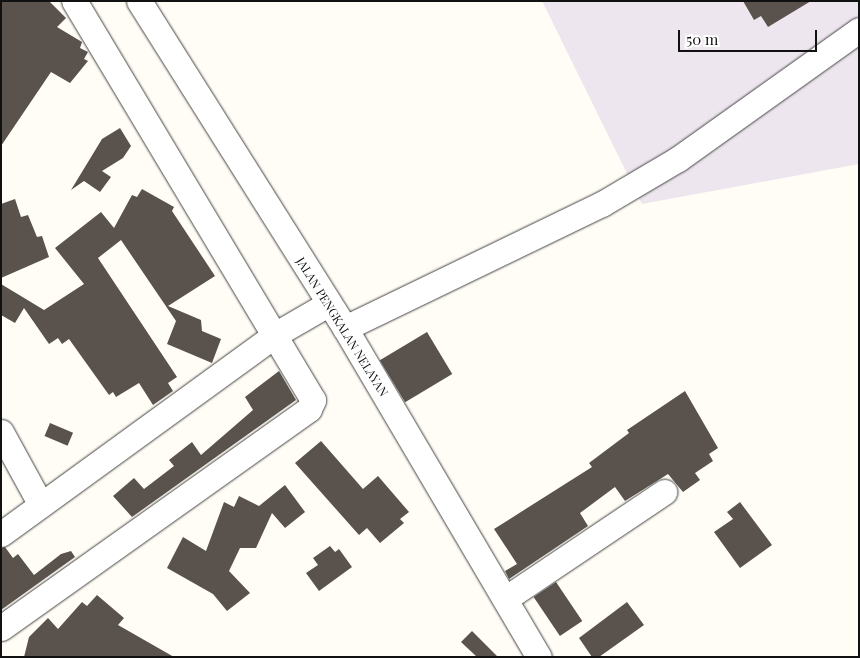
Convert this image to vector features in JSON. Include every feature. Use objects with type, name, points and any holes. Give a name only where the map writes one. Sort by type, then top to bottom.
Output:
[{"type":"street","points":[[1,628],[309,409],[312,392],[74,1]]},
{"type":"street","name":"JALAN PENGKALAN NELAYAN","points":[[139,1],[328,304],[345,328],[539,657]]},
{"type":"street","points":[[345,328],[602,204],[678,159],[859,30]]},
{"type":"street","points":[[1,534],[276,334],[328,304]]},
{"type":"street","points":[[1,432],[41,505]]},
{"type":"street","points":[[505,599],[664,492]]},
{"type":"shaded area","points":[[542,1],[859,1],[859,164],[642,204]]},
{"type":"building","points":[[1,1],[49,1],[66,18],[57,27],[82,42],[80,48],[88,52],[84,59],[88,61],[70,83],[51,72],[1,146]]},
{"type":"building","points":[[743,1],[811,1],[768,27],[761,16],[754,20]]},
{"type":"building","points":[[120,128],[131,146],[123,158],[102,171],[111,177],[100,192],[84,181],[71,190],[102,139]]},
{"type":"building","points":[[142,189],[174,207],[172,211],[215,276],[168,306],[201,320],[202,331],[221,339],[212,363],[167,344],[176,321],[121,240],[98,258],[177,377],[168,383],[173,391],[153,405],[139,383],[116,397],[113,392],[109,395],[69,339],[62,344],[58,338],[49,344],[24,308],[15,323],[1,315],[1,284],[44,310],[84,284],[55,248],[101,212],[114,228],[132,195],[137,197]]},
{"type":"building","points":[[15,199],[21,217],[28,215],[37,237],[42,236],[49,257],[1,278],[1,204]]},
{"type":"building","points":[[427,332],[452,374],[405,402],[380,360]]},
{"type":"building","points":[[279,371],[296,400],[132,517],[113,496],[134,478],[144,489],[174,466],[169,460],[192,442],[201,455],[253,410],[245,397]]},
{"type":"building","points":[[685,391],[718,448],[709,454],[713,461],[695,473],[700,480],[683,492],[668,474],[625,501],[615,487],[580,513],[588,526],[509,579],[505,571],[517,564],[494,529],[592,467],[589,463],[629,433],[627,430]]},
{"type":"building","points":[[50,423],[73,433],[68,446],[45,436]]},
{"type":"building","points":[[321,441],[363,489],[378,476],[409,512],[400,519],[404,523],[380,543],[367,528],[359,535],[295,463]]},
{"type":"building","points":[[285,485],[305,512],[285,528],[272,513],[256,548],[240,548],[229,571],[250,593],[227,611],[213,594],[167,568],[183,537],[206,551],[224,502],[234,507],[239,496],[259,506]]},
{"type":"building","points":[[740,502],[772,545],[740,568],[714,532],[733,519],[727,512]]},
{"type":"building","points":[[330,546],[335,552],[339,549],[352,567],[319,591],[306,573],[318,565],[313,558]]},
{"type":"building","points":[[5,547],[13,558],[18,554],[34,575],[61,554],[71,551],[75,557],[1,610],[1,548]]},
{"type":"building","points":[[556,582],[582,621],[560,636],[534,597]]},
{"type":"building","points":[[97,595],[124,618],[118,625],[174,657],[24,657],[29,637],[48,618],[58,629],[82,602],[87,606]]},
{"type":"building","points":[[627,602],[644,625],[599,657],[592,657],[579,638]]},
{"type":"building","points":[[472,631],[498,657],[477,657],[461,642]]}]
